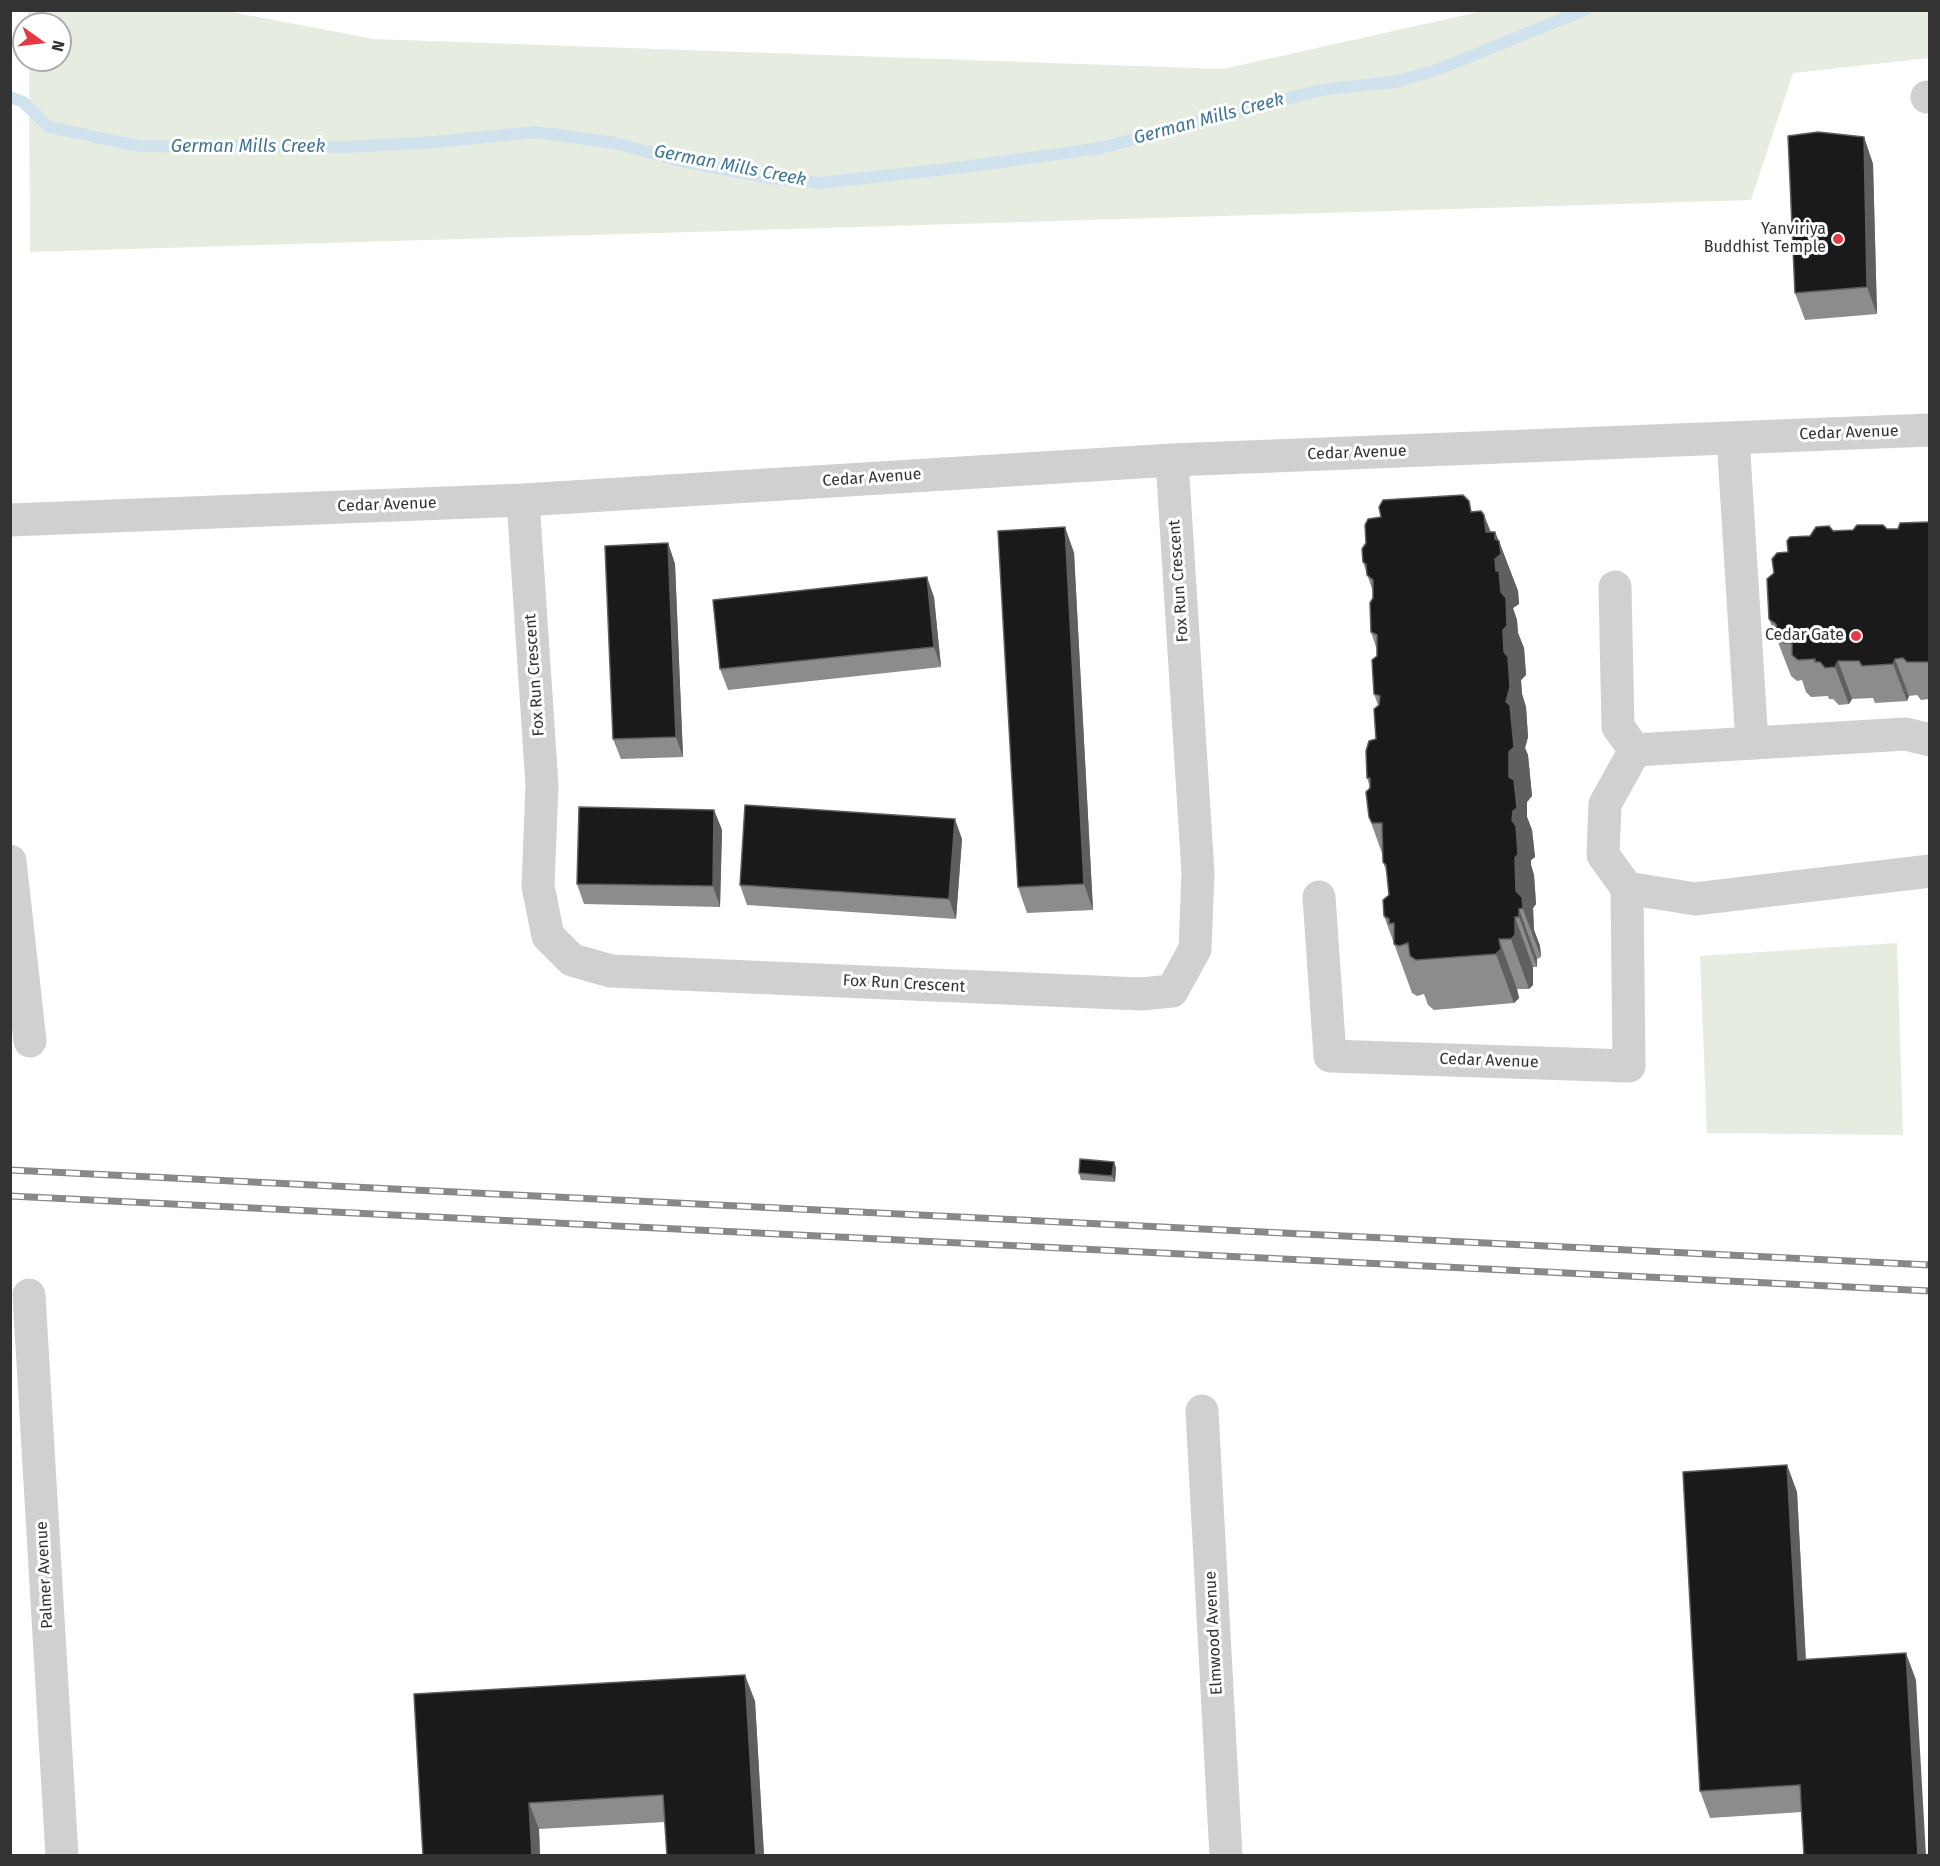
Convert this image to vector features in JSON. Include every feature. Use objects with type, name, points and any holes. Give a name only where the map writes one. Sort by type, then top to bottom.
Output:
[{"type":"street","name":"Cedar Avenue","points":[[10,520],[523,500],[1172,460],[1929,430]]},
{"type":"street","points":[[1733,438],[1752,743]]},
{"type":"street","name":"Fox Run Crescent","points":[[523,500],[542,785],[538,886],[548,936],[572,960],[611,971],[1141,994],[1172,991],[1195,949],[1197,873],[1172,460]]},
{"type":"street","points":[[1615,586],[1618,727],[1635,750]]},
{"type":"street","points":[[1635,750],[1906,734],[1929,740]]},
{"type":"street","points":[[1635,750],[1605,804],[1603,855],[1628,888],[1695,899],[1929,871]]},
{"type":"street","points":[[10,861],[30,1041]]},
{"type":"street","name":"Cedar Avenue","points":[[1319,897],[1330,1056],[1629,1066],[1628,888]]},
{"type":"street","name":"Palmer Avenue","points":[[29,1295],[62,1856]]},
{"type":"street","name":"Elmwood Avenue","points":[[1202,1411],[1226,1856]]},
{"type":"shaded area","points":[[1929,10],[1929,58],[1793,73],[1751,200],[30,252],[29,72],[72,72],[72,12],[28,11],[226,11],[374,39],[1223,69],[1483,11]]},
{"type":"shaded area","points":[[1897,943],[1903,1135],[1707,1133],[1700,956]]},
{"type":"building","name":"Yanviriya Buddhist Temple","points":[[1818,132],[1864,137],[1867,287],[1795,293],[1788,136]]},
{"type":"building","points":[[1463,495],[1469,501],[1471,512],[1481,511],[1484,515],[1486,532],[1495,532],[1495,539],[1499,541],[1501,554],[1495,559],[1501,592],[1506,598],[1507,626],[1503,630],[1510,687],[1506,702],[1510,705],[1514,747],[1509,752],[1509,777],[1514,780],[1517,808],[1513,811],[1512,820],[1516,826],[1518,854],[1515,858],[1516,891],[1522,897],[1523,908],[1519,909],[1519,917],[1515,917],[1515,935],[1511,939],[1499,939],[1501,949],[1496,954],[1416,960],[1410,956],[1408,943],[1399,946],[1394,944],[1394,923],[1389,924],[1389,919],[1384,916],[1383,900],[1389,895],[1386,865],[1383,862],[1382,823],[1372,823],[1369,817],[1366,792],[1370,788],[1370,778],[1367,778],[1366,751],[1369,741],[1376,739],[1374,709],[1379,705],[1380,696],[1374,694],[1372,660],[1377,656],[1377,635],[1371,632],[1370,603],[1373,598],[1373,580],[1367,575],[1362,549],[1366,543],[1365,525],[1368,519],[1381,517],[1379,507],[1383,500]]},
{"type":"building","name":"Cedar Gate","points":[[1929,522],[1929,662],[1907,662],[1903,658],[1895,659],[1893,664],[1862,666],[1859,661],[1838,661],[1835,667],[1825,668],[1820,662],[1815,662],[1815,659],[1798,660],[1792,655],[1792,643],[1784,643],[1778,639],[1776,624],[1769,619],[1767,579],[1774,573],[1772,559],[1777,553],[1788,552],[1787,541],[1790,537],[1810,536],[1816,527],[1829,526],[1833,531],[1853,530],[1857,525],[1883,525],[1887,529],[1898,529],[1900,523]]},
{"type":"building","points":[[1065,527],[1084,884],[1018,887],[998,531]]},
{"type":"building","points":[[668,543],[676,737],[613,739],[605,546]]},
{"type":"building","points":[[927,577],[934,647],[720,669],[713,600]]},
{"type":"building","points":[[745,805],[955,819],[949,899],[740,885]]},
{"type":"building","points":[[579,807],[714,810],[713,886],[577,884]]},
{"type":"building","points":[[1080,1159],[1114,1162],[1112,1176],[1079,1173]]},
{"type":"building","points":[[1787,1465],[1798,1660],[1906,1653],[1918,1856],[1804,1856],[1800,1785],[1700,1791],[1683,1472]]},
{"type":"building","points":[[745,1675],[756,1856],[667,1856],[663,1795],[529,1803],[532,1856],[423,1856],[414,1694]]},
{"type":"waterway","name":"German Mills Creek","points":[[10,97],[23,102],[49,127],[139,146],[348,147],[434,142],[536,132],[615,143],[681,161],[771,178],[820,183],[972,166],[1101,148],[1320,90],[1394,82],[1434,71],[1585,10]]},
{"type":"railway","points":[[10,1170],[1930,1265]]},
{"type":"railway","points":[[10,1196],[1930,1291]]},
{"type":"place","name":"Yanviriya Buddhist Temple","points":[[1838,239]]},
{"type":"place","name":"Cedar Gate","points":[[1856,636]]}]
